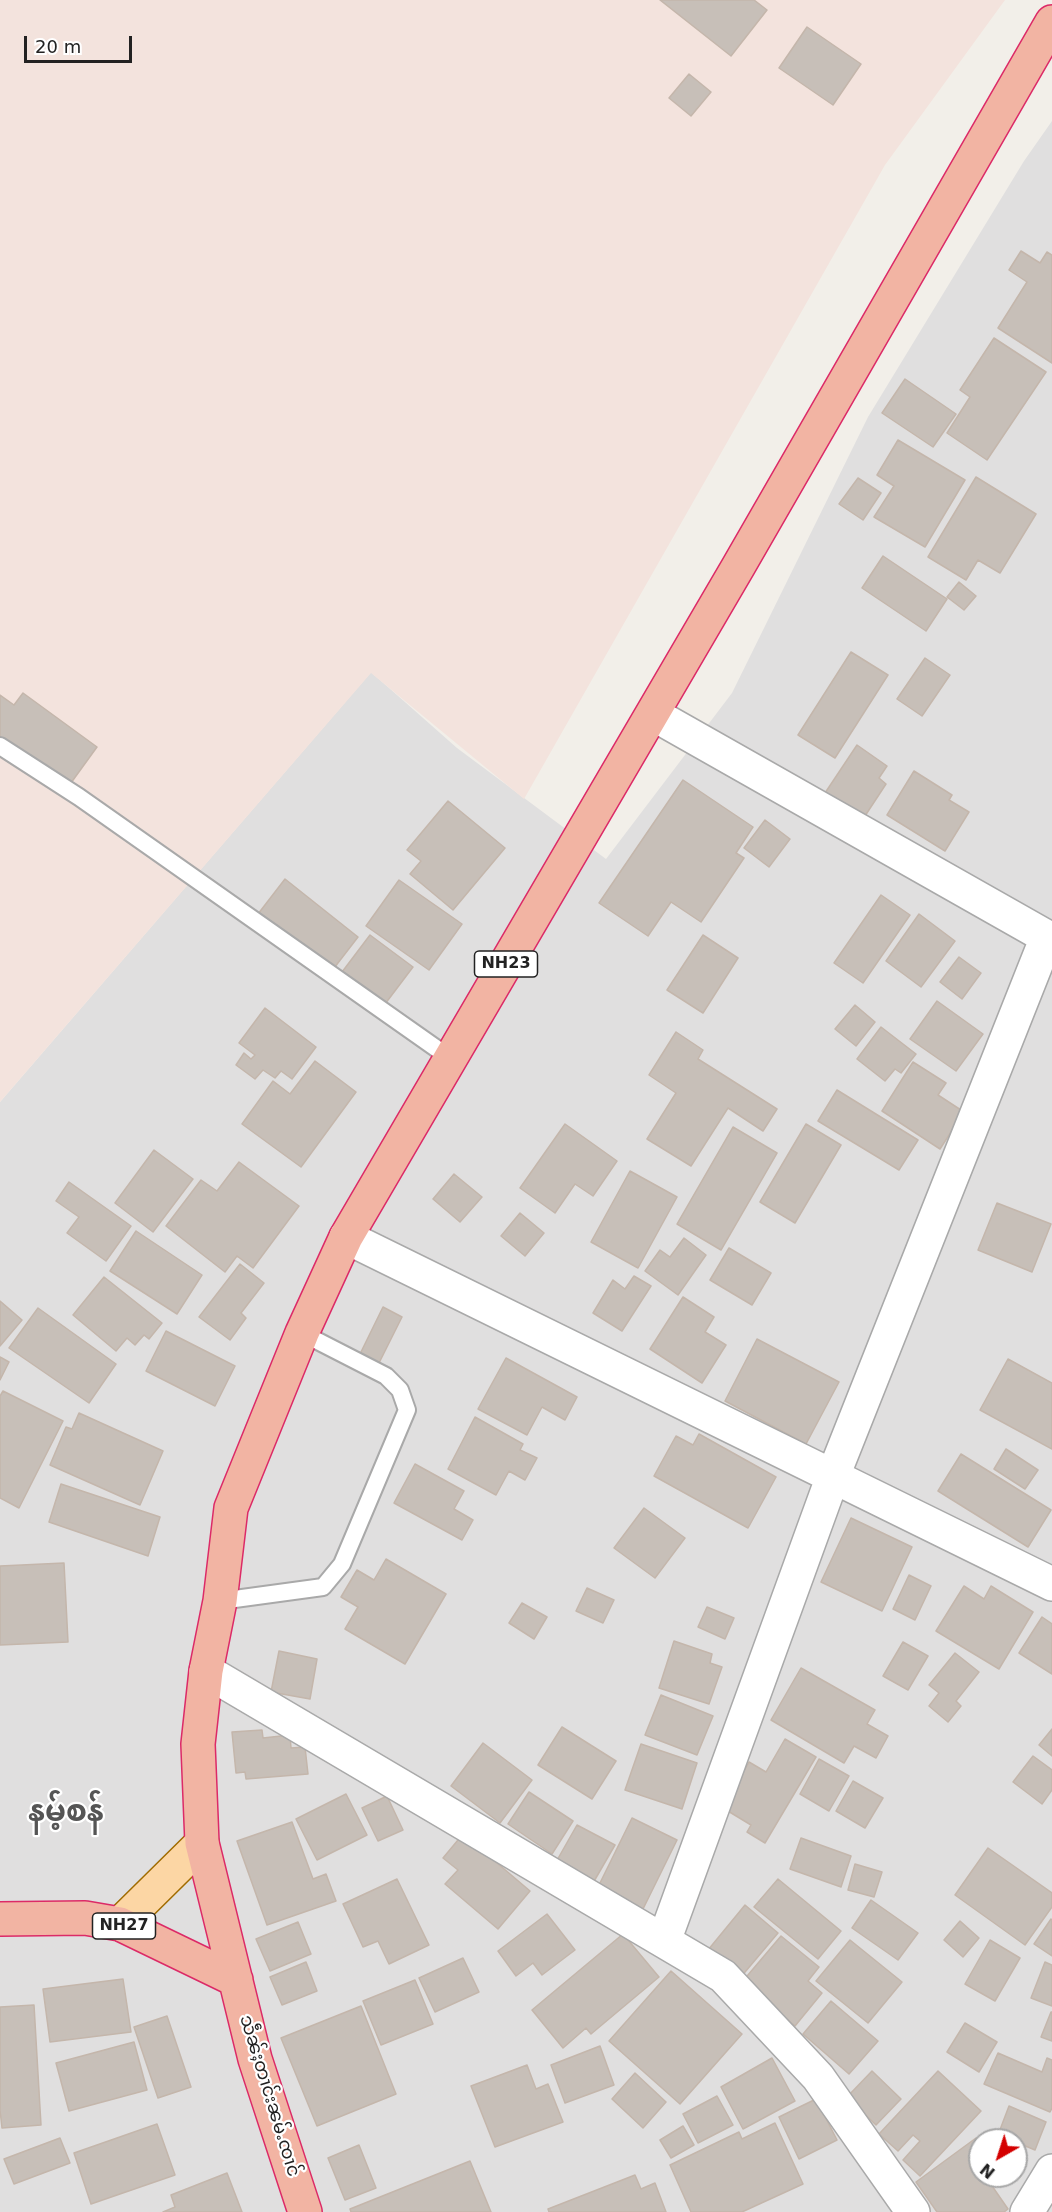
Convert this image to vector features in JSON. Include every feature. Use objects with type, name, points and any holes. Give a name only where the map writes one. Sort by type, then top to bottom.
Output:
[{"type":"highway","name":"NH23","points":[[236,1980],[202,1843],[198,1744],[206,1671],[220,1601],[231,1509],[302,1333],[346,1237],[652,714],[1052,22]]},
{"type":"highway","name":"NH27","points":[[0,1919],[85,1918],[120,1924],[236,1980]]},
{"type":"highway","name":"သဵၼ်ႈတၢင်းၼမ်ႉၸၢင်","points":[[236,1980],[255,2059],[305,2212]]},
{"type":"main road","points":[[120,1924],[202,1843]]},
{"type":"street","points":[[652,714],[1049,939],[833,1476],[664,1941]]},
{"type":"street","points":[[346,1237],[1052,1584]]},
{"type":"street","points":[[206,1671],[723,1976],[818,2077],[913,2212]]},
{"type":"street","points":[[1027,2212],[1052,2171]]},
{"type":"lane","points":[[0,746],[79,797],[450,1058]]},
{"type":"lane","points":[[220,1601],[323,1587],[342,1564],[407,1410],[400,1390],[386,1376],[302,1333]]},
{"type":"shaded area","points":[[0,0],[1005,0],[885,165],[524,799],[371,673],[0,1102]]},
{"type":"shaded area","points":[[1052,121],[1052,2212],[0,2212],[0,1102],[371,672],[457,748],[606,859],[732,693],[868,417],[1024,161]]},
{"type":"building","points":[[660,0],[754,0],[767,10],[731,56]]},
{"type":"building","points":[[807,27],[861,64],[833,105],[779,68]]},
{"type":"building","points":[[689,74],[711,92],[691,116],[669,98]]},
{"type":"building","points":[[1021,251],[1040,263],[1047,252],[1052,255],[1052,363],[998,328],[1027,282],[1009,270]]},
{"type":"building","points":[[994,338],[1046,372],[987,460],[947,433],[970,397],[960,390]]},
{"type":"building","points":[[905,379],[956,414],[933,447],[882,413]]},
{"type":"building","points":[[898,440],[965,480],[925,547],[874,517],[894,486],[877,475]]},
{"type":"building","points":[[976,477],[1036,514],[1000,573],[978,560],[966,580],[928,557]]},
{"type":"building","points":[[858,478],[881,493],[863,520],[839,504]]},
{"type":"building","points":[[883,556],[947,599],[926,631],[862,588]]},
{"type":"building","points":[[959,582],[976,596],[964,610],[947,597]]},
{"type":"building","points":[[851,652],[888,675],[835,758],[798,735]]},
{"type":"building","points":[[925,658],[950,675],[922,716],[897,699]]},
{"type":"building","points":[[23,693],[97,747],[68,787],[0,738],[0,695],[14,705]]},
{"type":"building","points":[[857,745],[887,766],[879,778],[886,784],[863,819],[825,793]]},
{"type":"building","points":[[914,771],[952,795],[949,800],[969,812],[945,851],[887,815]]},
{"type":"building","points":[[683,780],[753,827],[736,853],[744,858],[701,922],[671,902],[648,936],[599,903]]},
{"type":"building","points":[[448,801],[505,848],[453,910],[410,874],[421,861],[407,850]]},
{"type":"building","points":[[765,820],[790,839],[769,867],[744,848]]},
{"type":"building","points":[[285,879],[358,937],[331,972],[258,914]]},
{"type":"building","points":[[399,880],[462,924],[429,970],[366,926]]},
{"type":"building","points":[[881,895],[910,915],[863,983],[834,963]]},
{"type":"building","points":[[919,914],[955,941],[921,987],[886,961]]},
{"type":"building","points":[[370,935],[413,967],[382,1008],[339,976]]},
{"type":"building","points":[[703,935],[738,958],[703,1013],[667,990]]},
{"type":"building","points":[[959,957],[981,973],[962,999],[940,982]]},
{"type":"building","points":[[937,1001],[983,1034],[956,1071],[910,1039]]},
{"type":"building","points":[[855,1005],[875,1022],[856,1046],[835,1029]]},
{"type":"building","points":[[265,1008],[316,1047],[292,1079],[281,1071],[275,1078],[263,1070],[255,1079],[236,1065],[244,1053],[251,1059],[255,1055],[239,1043]]},
{"type":"building","points":[[881,1027],[916,1054],[901,1073],[895,1069],[885,1081],[857,1059]]},
{"type":"building","points":[[676,1032],[703,1050],[698,1059],[777,1109],[763,1131],[728,1108],[691,1166],[647,1139],[676,1093],[649,1075]]},
{"type":"building","points":[[315,1061],[356,1092],[301,1167],[242,1124],[273,1081],[290,1094]]},
{"type":"building","points":[[913,1062],[946,1083],[938,1095],[964,1112],[940,1149],[882,1111]]},
{"type":"building","points":[[837,1090],[918,1140],[899,1170],[818,1121]]},
{"type":"building","points":[[565,1124],[617,1161],[593,1196],[575,1184],[555,1213],[520,1188]]},
{"type":"building","points":[[806,1124],[841,1145],[795,1223],[760,1202]]},
{"type":"building","points":[[733,1127],[777,1153],[721,1250],[677,1224]]},
{"type":"building","points":[[154,1150],[193,1179],[153,1232],[115,1203]]},
{"type":"building","points":[[239,1162],[299,1206],[253,1268],[237,1256],[225,1272],[166,1226],[201,1180],[217,1191]]},
{"type":"building","points":[[630,1171],[677,1197],[638,1268],[591,1242]]},
{"type":"building","points":[[454,1174],[482,1197],[460,1222],[433,1199]]},
{"type":"building","points":[[69,1182],[131,1226],[106,1261],[67,1233],[79,1217],[56,1201]]},
{"type":"building","points":[[997,1203],[1051,1224],[1032,1272],[978,1250]]},
{"type":"building","points":[[520,1213],[544,1233],[525,1256],[501,1236]]},
{"type":"building","points":[[136,1231],[202,1275],[177,1314],[110,1271]]},
{"type":"building","points":[[684,1238],[706,1255],[678,1295],[645,1271],[660,1250],[670,1257]]},
{"type":"building","points":[[729,1248],[771,1273],[752,1305],[710,1280]]},
{"type":"building","points":[[240,1264],[264,1283],[241,1313],[246,1318],[230,1340],[199,1317]]},
{"type":"building","points":[[634,1276],[651,1286],[622,1331],[593,1313],[613,1280],[625,1289]]},
{"type":"building","points":[[104,1277],[162,1323],[149,1339],[144,1335],[135,1345],[127,1338],[116,1351],[73,1315]]},
{"type":"building","points":[[683,1297],[714,1317],[705,1332],[726,1345],[702,1383],[650,1349]]},
{"type":"building","points":[[0,1301],[22,1320],[0,1346]]},
{"type":"building","points":[[383,1307],[402,1317],[379,1363],[360,1354]]},
{"type":"building","points":[[38,1308],[116,1364],[89,1403],[9,1348]]},
{"type":"building","points":[[166,1331],[235,1366],[215,1406],[146,1371]]},
{"type":"building","points":[[757,1339],[839,1382],[806,1444],[725,1401]]},
{"type":"building","points":[[0,1357],[9,1362],[0,1380]]},
{"type":"building","points":[[506,1358],[577,1397],[565,1420],[542,1407],[527,1435],[478,1409]]},
{"type":"building","points":[[1008,1359],[1052,1383],[1052,1449],[980,1410]]},
{"type":"building","points":[[3,1391],[63,1421],[19,1508],[0,1498],[0,1396]]},
{"type":"building","points":[[79,1413],[163,1451],[140,1505],[50,1465],[66,1427],[72,1429]]},
{"type":"building","points":[[475,1417],[523,1444],[520,1450],[537,1458],[525,1480],[509,1471],[496,1495],[448,1469]]},
{"type":"building","points":[[699,1434],[776,1477],[748,1528],[654,1476],[676,1436],[693,1445]]},
{"type":"building","points":[[1006,1449],[1038,1470],[1025,1489],[994,1469]]},
{"type":"building","points":[[961,1454],[1051,1510],[1028,1547],[938,1491]]},
{"type":"building","points":[[415,1464],[464,1491],[454,1509],[473,1520],[462,1540],[394,1503]]},
{"type":"building","points":[[61,1484],[160,1517],[148,1556],[49,1522]]},
{"type":"building","points":[[644,1508],[685,1538],[655,1578],[614,1548]]},
{"type":"building","points":[[851,1518],[912,1547],[882,1611],[821,1582]]},
{"type":"building","points":[[386,1559],[446,1594],[405,1664],[345,1629],[358,1607],[341,1597],[357,1570],[374,1580]]},
{"type":"building","points":[[64,1563],[68,1642],[0,1645],[0,1566]]},
{"type":"building","points":[[909,1575],[931,1586],[915,1620],[893,1609]]},
{"type":"building","points":[[964,1586],[984,1599],[991,1586],[1033,1612],[999,1669],[936,1631]]},
{"type":"building","points":[[587,1588],[614,1600],[603,1623],[576,1611]]},
{"type":"building","points":[[522,1603],[547,1617],[534,1639],[509,1623]]},
{"type":"building","points":[[707,1607],[734,1618],[725,1639],[698,1627]]},
{"type":"building","points":[[1042,1617],[1052,1624],[1052,1674],[1019,1653]]},
{"type":"building","points":[[674,1641],[712,1654],[710,1663],[722,1667],[709,1704],[659,1688]]},
{"type":"building","points":[[903,1642],[928,1656],[908,1690],[883,1676]]},
{"type":"building","points":[[279,1651],[317,1659],[310,1699],[271,1692]]},
{"type":"building","points":[[955,1653],[979,1672],[956,1701],[961,1706],[948,1722],[929,1706],[939,1693],[929,1685]]},
{"type":"building","points":[[801,1668],[875,1710],[867,1724],[888,1736],[876,1758],[854,1746],[844,1763],[771,1720]]},
{"type":"building","points":[[661,1695],[713,1716],[697,1755],[645,1735]]},
{"type":"building","points":[[562,1727],[616,1761],[592,1799],[538,1765]]},
{"type":"building","points":[[1052,1729],[1052,1756],[1039,1745]]},
{"type":"building","points":[[262,1730],[263,1738],[290,1735],[291,1748],[305,1747],[308,1774],[246,1779],[245,1772],[236,1773],[232,1732]]},
{"type":"building","points":[[785,1739],[816,1757],[765,1843],[747,1832],[751,1825],[723,1808],[749,1762],[766,1772]]},
{"type":"building","points":[[483,1743],[532,1780],[500,1823],[451,1786]]},
{"type":"building","points":[[641,1744],[697,1763],[682,1809],[625,1790]]},
{"type":"building","points":[[1033,1756],[1052,1770],[1052,1790],[1042,1804],[1013,1782]]},
{"type":"building","points":[[819,1759],[849,1776],[829,1811],[800,1794]]},
{"type":"building","points":[[853,1781],[883,1798],[865,1828],[836,1811]]},
{"type":"building","points":[[529,1792],[573,1821],[552,1854],[508,1824]]},
{"type":"building","points":[[346,1794],[367,1835],[317,1860],[296,1819]]},
{"type":"building","points":[[387,1796],[403,1830],[378,1841],[362,1808]]},
{"type":"building","points":[[632,1818],[677,1840],[643,1909],[598,1887]]},
{"type":"building","points":[[292,1822],[313,1879],[326,1874],[336,1901],[267,1925],[237,1841]]},
{"type":"building","points":[[577,1825],[615,1845],[593,1883],[556,1862]]},
{"type":"building","points":[[463,1834],[530,1891],[498,1929],[445,1884],[458,1870],[443,1858]]},
{"type":"building","points":[[801,1838],[851,1856],[841,1887],[790,1869]]},
{"type":"building","points":[[988,1848],[1052,1893],[1052,1907],[1025,1945],[955,1895]]},
{"type":"building","points":[[855,1864],[882,1872],[874,1897],[848,1890]]},
{"type":"building","points":[[397,1879],[429,1945],[389,1964],[378,1941],[363,1947],[343,1904]]},
{"type":"building","points":[[778,1879],[841,1931],[818,1959],[754,1907]]},
{"type":"building","points":[[871,1900],[918,1933],[898,1960],[852,1928]]},
{"type":"building","points":[[745,1905],[778,1933],[740,1978],[708,1950]]},
{"type":"building","points":[[547,1914],[575,1950],[542,1975],[533,1963],[516,1976],[498,1951]]},
{"type":"building","points":[[1052,1920],[1052,1956],[1034,1944]]},
{"type":"building","points":[[960,1921],[979,1938],[963,1957],[944,1940]]},
{"type":"building","points":[[298,1922],[311,1954],[270,1971],[256,1939]]},
{"type":"building","points":[[623,1934],[659,1977],[591,2034],[586,2028],[563,2048],[532,2010]]},
{"type":"building","points":[[781,1936],[819,1967],[808,1981],[822,1993],[795,2026],[742,1982]]},
{"type":"building","points":[[850,1940],[902,1982],[868,2023],[816,1981]]},
{"type":"building","points":[[990,1940],[1020,1958],[995,2001],[965,1984]]},
{"type":"building","points":[[463,1958],[479,1992],[435,2012],[419,1978]]},
{"type":"building","points":[[306,1962],[317,1991],[282,2005],[270,1977]]},
{"type":"building","points":[[1045,1962],[1052,1965],[1052,2006],[1031,1998]]},
{"type":"building","points":[[671,1971],[742,2034],[680,2104],[609,2041]]},
{"type":"building","points":[[123,1979],[131,2032],[50,2042],[43,1989]]},
{"type":"building","points":[[415,1980],[433,2024],[381,2045],[363,2001]]},
{"type":"building","points":[[831,2001],[878,2041],[849,2074],[803,2034]]},
{"type":"building","points":[[34,2005],[41,2125],[2,2128],[0,2007]]},
{"type":"building","points":[[361,2006],[396,2094],[317,2126],[281,2038]]},
{"type":"building","points":[[1052,2012],[1052,2041],[1041,2037]]},
{"type":"building","points":[[167,2016],[191,2087],[158,2098],[134,2027]]},
{"type":"building","points":[[965,2023],[997,2042],[979,2072],[947,2052]]},
{"type":"building","points":[[134,2042],[147,2090],[69,2111],[56,2063]]},
{"type":"building","points":[[600,2046],[614,2085],[565,2103],[551,2065]]},
{"type":"building","points":[[998,2053],[1042,2072],[1047,2058],[1052,2060],[1052,2108],[1050,2112],[984,2084]]},
{"type":"building","points":[[772,2058],[795,2101],[743,2129],[721,2087]]},
{"type":"building","points":[[527,2065],[536,2089],[548,2084],[563,2122],[495,2147],[471,2086]]},
{"type":"building","points":[[872,2071],[901,2099],[876,2125],[847,2097]]},
{"type":"building","points":[[938,2071],[981,2111],[920,2176],[903,2160],[920,2141],[913,2135],[898,2151],[879,2134]]},
{"type":"building","points":[[635,2073],[666,2102],[643,2128],[612,2099]]},
{"type":"building","points":[[717,2096],[733,2125],[698,2143],[683,2114]]},
{"type":"building","points":[[816,2099],[837,2140],[799,2159],[779,2117]]},
{"type":"building","points":[[1009,2106],[1046,2122],[1035,2150],[1028,2147],[1028,2128],[1001,2128]]},
{"type":"building","points":[[775,2123],[803,2184],[742,2212],[691,2212],[670,2165],[739,2132],[742,2139]]},
{"type":"building","points":[[157,2124],[175,2175],[91,2204],[74,2153]]},
{"type":"building","points":[[683,2126],[694,2145],[671,2158],[660,2140]]},
{"type":"building","points":[[60,2138],[70,2163],[14,2184],[4,2159]]},
{"type":"building","points":[[968,2144],[968,2188],[993,2188],[1008,2209],[1004,2212],[937,2212],[916,2182]]},
{"type":"building","points":[[359,2145],[376,2188],[345,2200],[328,2158]]},
{"type":"building","points":[[470,2161],[491,2212],[351,2212],[350,2209]]},
{"type":"building","points":[[227,2173],[242,2212],[163,2212],[175,2207],[171,2195]]},
{"type":"building","points":[[635,2175],[641,2189],[655,2183],[666,2212],[549,2212],[548,2209]]},
{"type":"district","name":"နမ့်စန်","points":[[66,1813]]}]
